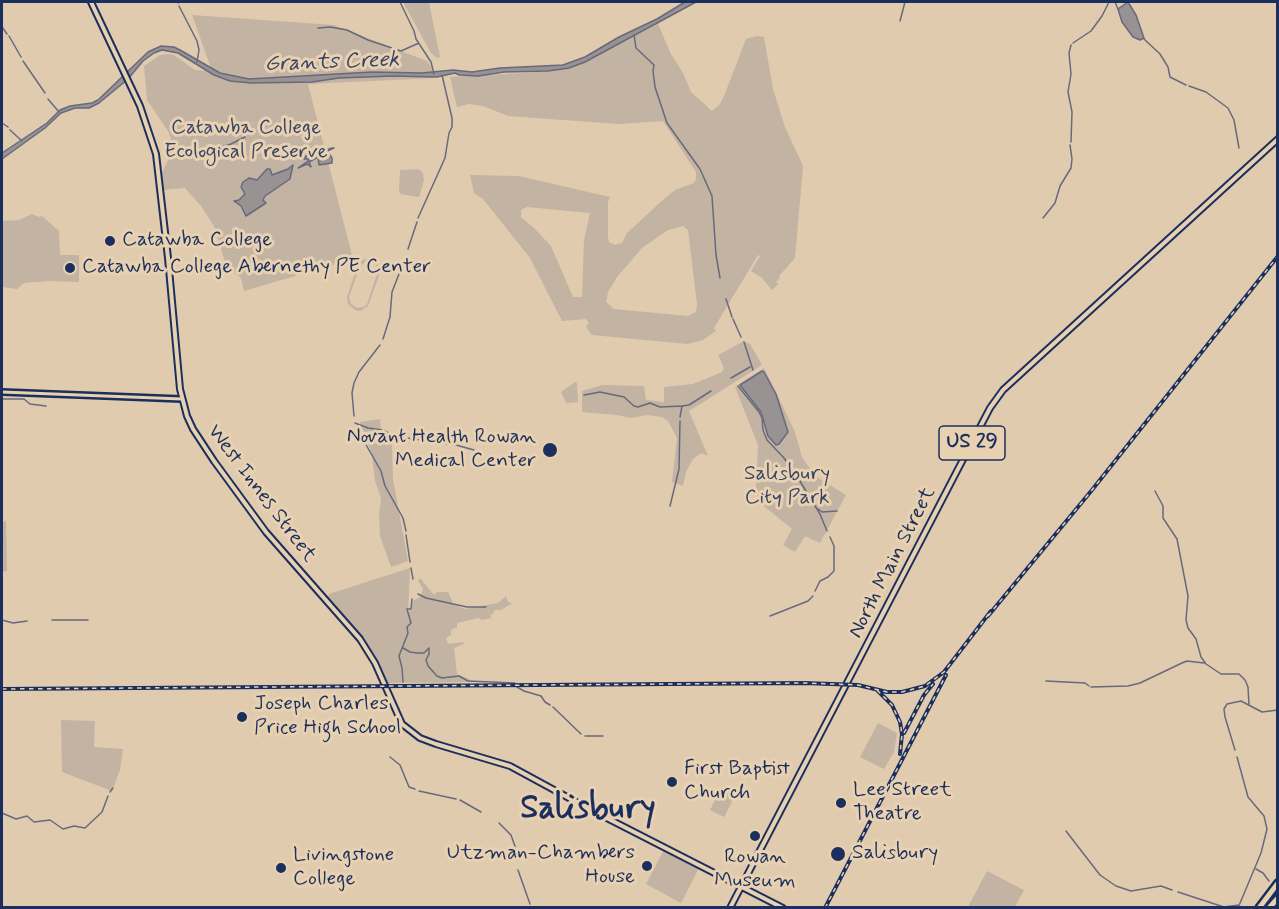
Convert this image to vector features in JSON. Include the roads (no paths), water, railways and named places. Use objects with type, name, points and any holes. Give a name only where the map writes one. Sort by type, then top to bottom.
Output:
[{"type":"highway","points":[[1259,908],[1278,883]]},
{"type":"highway","points":[[1269,908],[1278,897]]},
{"type":"main road","name":"West Innes Street","points":[[92,2],[130,83],[153,142],[162,187],[163,222],[182,399],[193,429],[267,534],[368,650],[405,725],[420,737],[436,744],[510,766],[783,908]]},
{"type":"main road","name":"North Main Street","points":[[741,886],[990,408],[1003,390],[1278,139]]},
{"type":"main road","points":[[2,392],[182,399]]},
{"type":"main road","name":"US 29","points":[[730,908],[741,886]]},
{"type":"waterway","points":[[400,2],[416,39],[431,62],[434,74]]},
{"type":"waterway","points":[[900,21],[905,2]]},
{"type":"waterway","points":[[1073,43],[1091,31],[1109,2]]},
{"type":"waterway","points":[[1115,2],[1118,9]]},
{"type":"waterway","points":[[179,6],[197,41],[199,50],[197,62]]},
{"type":"waterway","points":[[2,27],[7,34]]},
{"type":"waterway","name":"Grants Creek","points":[[318,28],[330,27],[347,30],[401,51],[419,43]]},
{"type":"waterway","points":[[634,35],[636,48],[654,65],[655,87],[667,123],[700,169],[712,196],[720,278]]},
{"type":"waterway","points":[[9,36],[21,57]]},
{"type":"waterway","points":[[1144,39],[1160,54],[1168,67],[1170,77],[1186,85]]},
{"type":"waterway","points":[[1071,45],[1069,53],[1071,74],[1068,92],[1072,112],[1071,142]]},
{"type":"waterway","points":[[23,61],[45,93]]},
{"type":"waterway","points":[[418,218],[445,158],[452,127],[442,75]]},
{"type":"waterway","points":[[1189,86],[1206,92],[1228,108],[1234,120],[1239,148]]},
{"type":"waterway","points":[[48,99],[59,112]]},
{"type":"waterway","points":[[2,123],[8,127]]},
{"type":"waterway","points":[[10,130],[22,141]]},
{"type":"waterway","points":[[190,157],[203,155],[245,137]]},
{"type":"waterway","points":[[1043,218],[1055,203],[1060,186],[1071,168],[1070,145]]},
{"type":"waterway","points":[[408,249],[417,222]]},
{"type":"waterway","points":[[383,339],[390,317],[392,292],[406,256]]},
{"type":"waterway","points":[[726,299],[732,317]]},
{"type":"waterway","points":[[733,319],[741,337]]},
{"type":"waterway","points":[[744,342],[753,370]]},
{"type":"waterway","points":[[354,416],[352,393],[354,383],[359,372],[380,345]]},
{"type":"waterway","points":[[731,378],[750,367]]},
{"type":"waterway","points":[[738,386],[759,412],[767,440],[798,478],[820,514],[827,531]]},
{"type":"waterway","points":[[680,417],[682,406],[689,405],[711,391]]},
{"type":"waterway","points":[[584,395],[600,392],[624,397],[638,407],[650,403],[660,407],[682,406]]},
{"type":"waterway","points":[[2,399],[24,399],[30,404],[46,406]]},
{"type":"waterway","points":[[670,506],[679,469],[680,421]]},
{"type":"waterway","points":[[355,423],[382,430]]},
{"type":"waterway","points":[[358,425],[361,436],[381,471],[385,486],[403,518],[406,531]]},
{"type":"waterway","points":[[385,431],[393,436],[456,445],[474,450]]},
{"type":"waterway","points":[[1155,491],[1163,506],[1163,518],[1177,539],[1188,596],[1186,620],[1188,628],[1196,639],[1201,657],[1206,664],[1221,674],[1239,674],[1245,680],[1248,687],[1249,705]]},
{"type":"waterway","points":[[818,509],[822,512],[837,511]]},
{"type":"waterway","points":[[406,535],[410,562]]},
{"type":"waterway","points":[[815,591],[820,581],[834,571],[834,546],[830,537]]},
{"type":"waterway","points":[[411,568],[413,579]]},
{"type":"waterway","points":[[418,594],[426,598],[467,607],[486,607]]},
{"type":"waterway","points":[[770,616],[808,601],[813,596]]},
{"type":"waterway","points":[[403,682],[399,656],[408,633],[407,627],[411,623],[407,609],[411,609],[412,599]]},
{"type":"waterway","points":[[2,620],[13,623],[27,621]]},
{"type":"waterway","points":[[52,620],[88,620]]},
{"type":"waterway","points":[[403,648],[417,653],[424,653],[429,648],[426,660],[428,666],[442,678],[459,676],[468,681],[515,683]]},
{"type":"waterway","points":[[1091,687],[1128,686],[1140,683],[1187,661],[1204,663]]},
{"type":"waterway","points":[[1046,681],[1085,683],[1089,686]]},
{"type":"waterway","points":[[517,687],[541,696],[550,705]]},
{"type":"waterway","points":[[1235,750],[1225,717],[1224,709],[1227,704],[1241,701],[1262,712],[1278,710]]},
{"type":"waterway","points":[[553,707],[581,734]]},
{"type":"waterway","points":[[585,736],[603,736]]},
{"type":"waterway","points":[[390,757],[400,765],[409,787],[415,789]]},
{"type":"waterway","points":[[1237,757],[1248,797],[1264,816],[1267,829],[1261,853],[1238,908]]},
{"type":"waterway","points":[[110,792],[113,788]]},
{"type":"waterway","points":[[419,791],[456,799]]},
{"type":"waterway","points":[[2,813],[16,819],[27,816],[34,822],[50,820],[63,829],[74,826],[85,828],[102,812],[108,796]]},
{"type":"waterway","points":[[460,800],[481,812]]},
{"type":"waterway","points":[[499,823],[511,835],[517,852]]},
{"type":"waterway","points":[[1066,831],[1100,875],[1116,886],[1131,891],[1161,886],[1172,890]]},
{"type":"waterway","points":[[1256,869],[1263,873],[1269,881]]},
{"type":"waterway","points":[[518,870],[530,904]]},
{"type":"waterway","points":[[1178,892],[1224,907],[1239,905]]},
{"type":"railway","points":[[988,616],[1092,490],[1278,256]]},
{"type":"railway","points":[[2,689],[805,683],[858,685],[887,692],[902,692],[925,686],[944,672],[991,611]]},
{"type":"railway","points":[[825,908],[946,675]]},
{"type":"railway","points":[[904,733],[924,695],[933,684]]},
{"type":"railway","points":[[877,690],[892,705],[900,722],[902,734],[900,754]]},
{"type":"place","name":"Catawba College","points":[[110,241]]},
{"type":"place","name":"Catawba College Abernethy PE Center","points":[[70,268]]},
{"type":"place","name":"Novant Health Rowan Medical Center","points":[[550,450]]},
{"type":"place","name":"Joseph Charles Price High School","points":[[242,717]]},
{"type":"place","name":"First Baptist Church","points":[[672,782]]},
{"type":"place","name":"Lee Street Theatre","points":[[841,803]]},
{"type":"place","name":"Rowan Museum","points":[[755,836]]},
{"type":"place","name":"Salisbury","points":[[838,854]]},
{"type":"place","name":"Utzman-Chambers House","points":[[647,866]]},
{"type":"place","name":"Livingstone College","points":[[281,868]]},
{"type":"district","name":"Salisbury","points":[[588,810]]},
{"type":"park label","name":"Catawba College Ecological Preserve","points":[[246,141]]},
{"type":"park label","name":"Salisbury City Park","points":[[787,487]]}]
